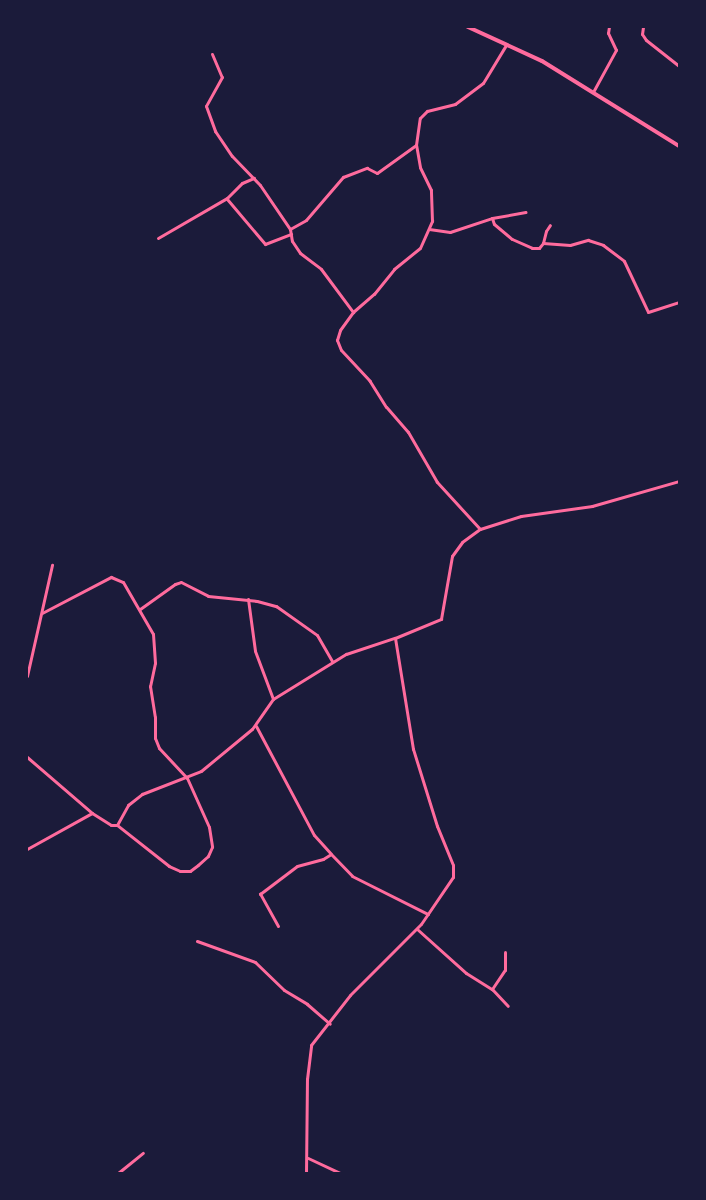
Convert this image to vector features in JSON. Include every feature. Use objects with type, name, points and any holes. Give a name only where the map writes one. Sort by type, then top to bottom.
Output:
[{"type":"main road","points":[[468,27],[542,61],[679,146]]},
{"type":"street","points":[[593,92],[616,50],[608,33],[609,27]]},
{"type":"street","points":[[643,27],[642,34],[646,40],[679,66]]},
{"type":"street","points":[[480,529],[437,482],[408,432],[386,407],[370,381],[338,345],[340,330],[353,312],[374,294],[394,269],[417,251],[429,229],[432,217],[431,190],[420,167],[416,145],[417,125],[423,113],[455,104],[483,83],[506,45]]},
{"type":"street","points":[[212,54],[222,76],[206,103],[206,111],[227,148],[254,178],[290,231],[292,241],[300,253],[321,269],[353,312]]},
{"type":"street","points":[[227,198],[263,244],[272,244],[306,220],[343,177],[367,168],[377,173],[416,145]]},
{"type":"street","points":[[158,238],[227,198],[242,183],[254,178]]},
{"type":"street","points":[[429,229],[450,232],[492,218],[525,212]]},
{"type":"street","points":[[492,218],[494,224],[512,239],[532,248],[539,248],[543,243],[550,225]]},
{"type":"street","points":[[543,243],[570,245],[588,240],[603,245],[624,261],[648,312],[679,302]]},
{"type":"street","points":[[117,825],[128,805],[142,794],[201,771],[256,726],[273,699],[332,662],[441,619],[452,556],[462,542],[480,529],[505,519],[581,508],[679,481]]},
{"type":"street","points":[[27,676],[52,565]]},
{"type":"street","points":[[27,757],[92,813],[111,825],[117,825],[169,866],[180,871],[190,871],[208,856],[212,838],[187,778],[159,748],[154,738],[155,717],[150,686],[156,648],[153,634],[123,582],[111,577],[42,613]]},
{"type":"street","points":[[140,609],[175,584],[182,582],[208,596],[248,599],[276,606],[317,635],[332,662]]},
{"type":"street","points":[[248,599],[255,651],[273,699]]},
{"type":"street","points":[[306,1173],[308,1057],[311,1045],[330,1024],[350,995],[388,954],[417,929],[453,877],[454,869],[437,826],[413,749],[395,638]]},
{"type":"street","points":[[256,726],[318,842],[352,876],[429,914]]},
{"type":"street","points":[[27,849],[92,813]]},
{"type":"street","points":[[278,926],[260,894],[300,864],[323,860],[331,854]]},
{"type":"street","points":[[417,929],[466,973],[492,989],[508,1006]]},
{"type":"street","points":[[197,941],[255,962],[284,990],[308,1004],[330,1024]]},
{"type":"street","points":[[492,989],[505,970],[504,952]]},
{"type":"street","points":[[118,1173],[142,1153]]},
{"type":"street","points":[[308,1158],[340,1173]]}]
